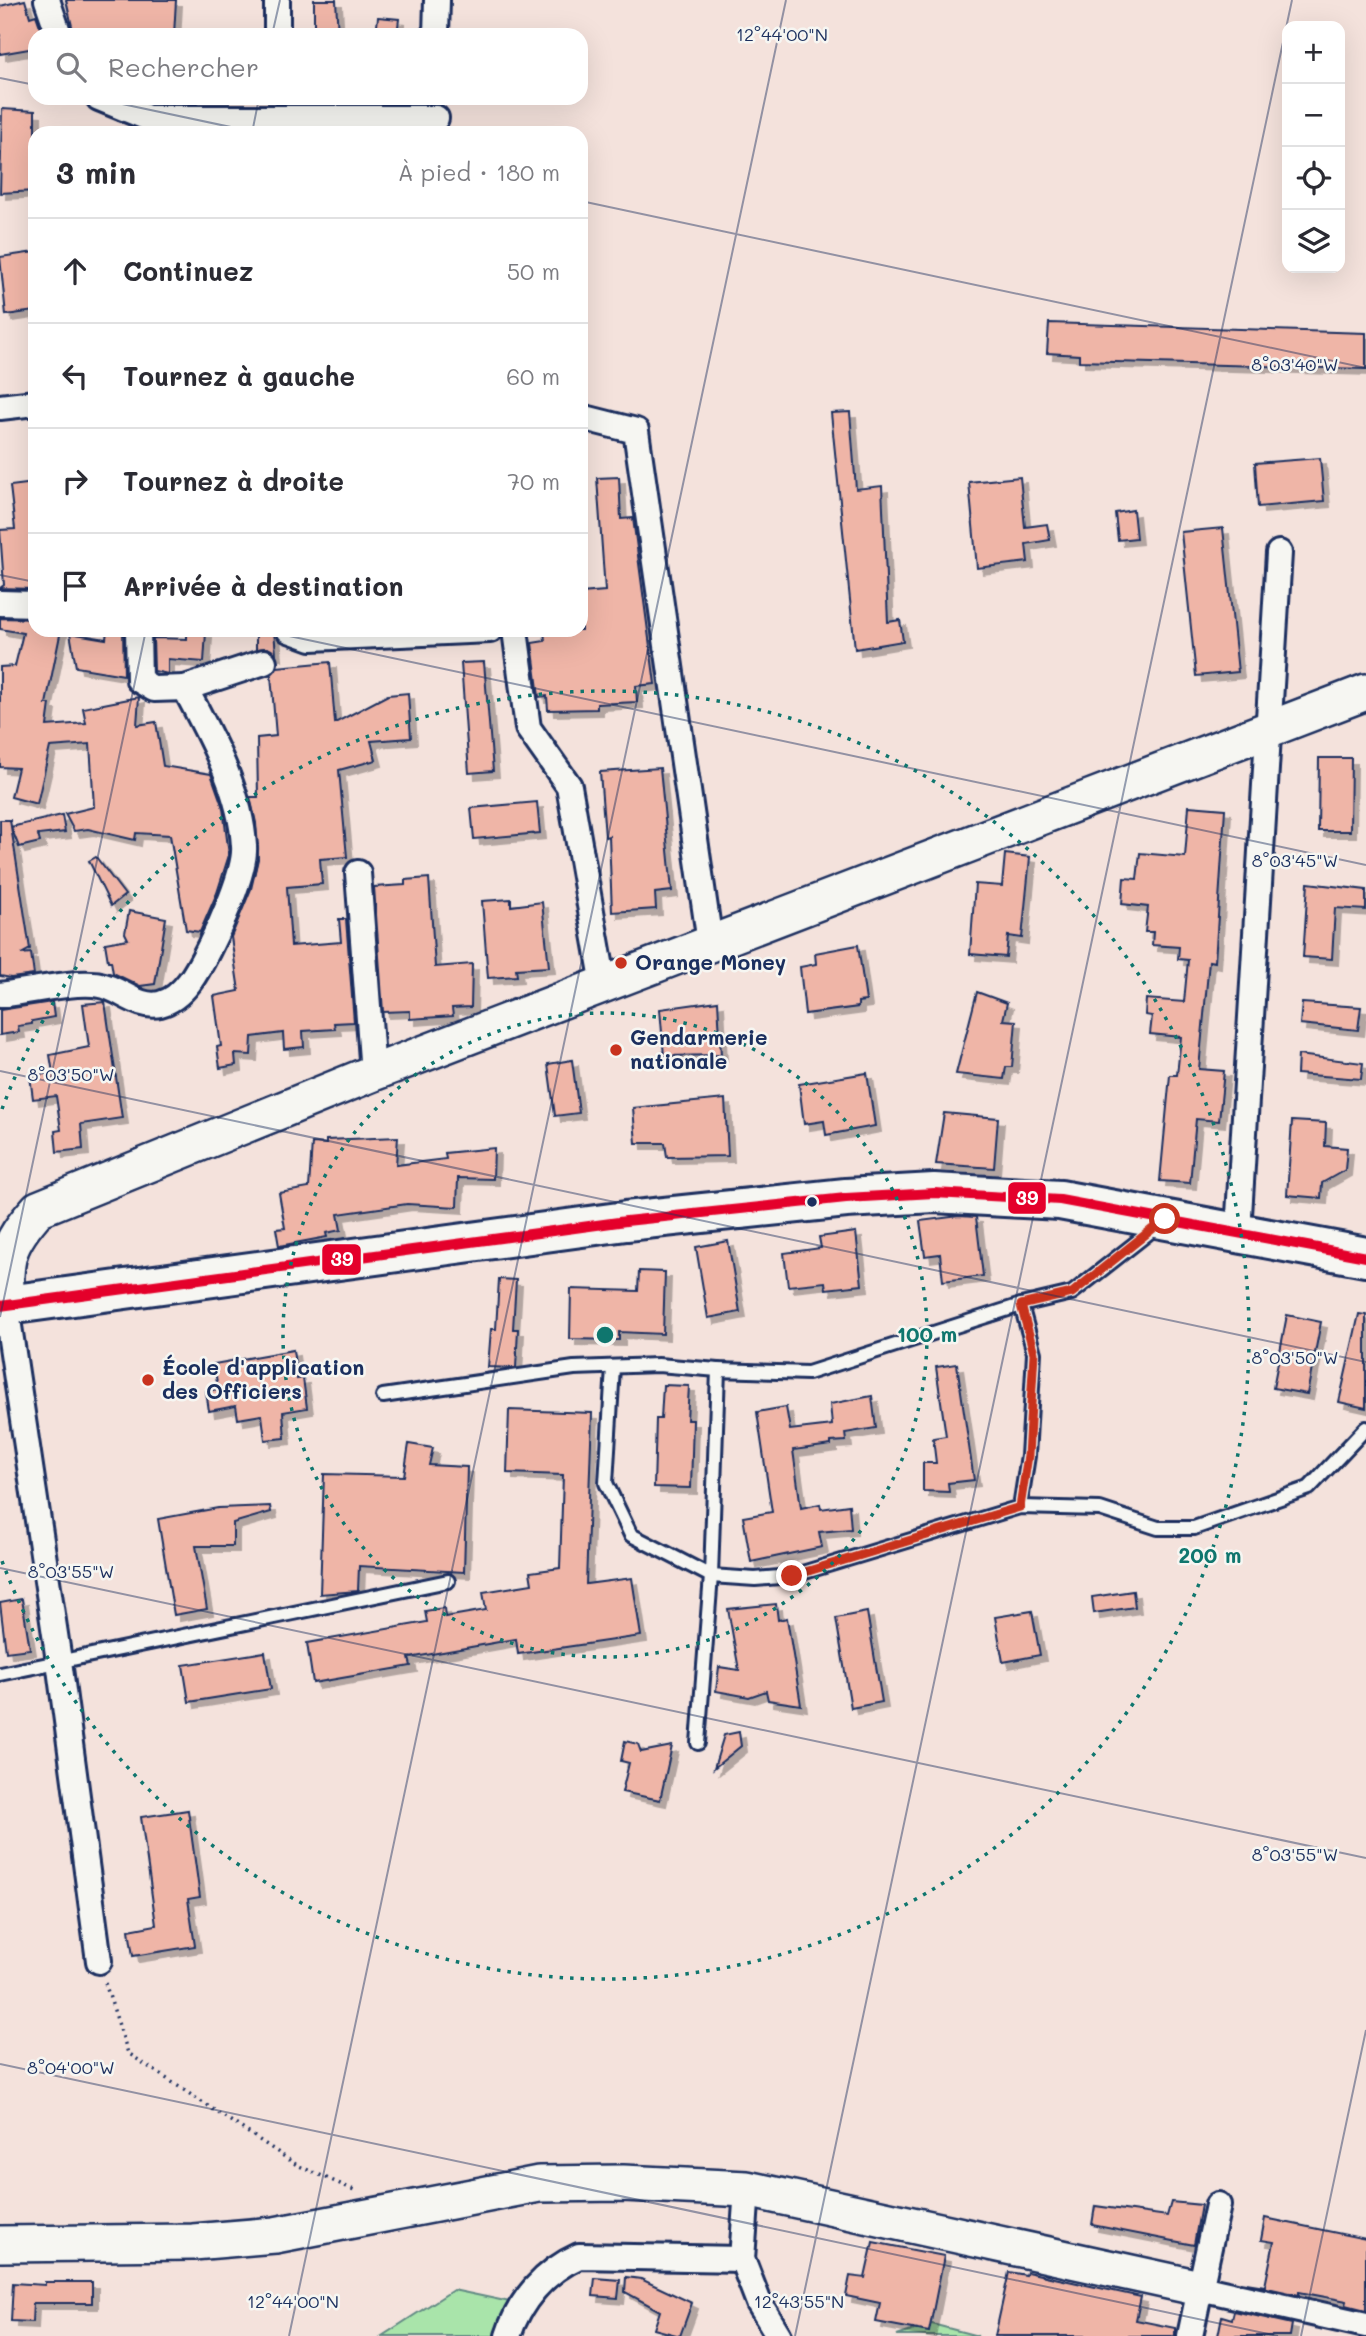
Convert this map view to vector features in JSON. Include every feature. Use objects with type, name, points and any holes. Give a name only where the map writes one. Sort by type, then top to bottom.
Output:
[{"type":"highway","points":[[3,1306],[626,1222],[846,1198],[934,1193],[1060,1200],[1366,1257]]},
{"type":"street","points":[[47,0],[57,28]]},
{"type":"street","points":[[277,0],[277,28]]},
{"type":"street","points":[[436,28],[437,0]]},
{"type":"street","points":[[116,105],[148,118],[436,116]]},
{"type":"street","points":[[0,407],[28,404]]},
{"type":"street","points":[[588,419],[636,430],[710,943]]},
{"type":"street","points":[[1238,1233],[1279,553]]},
{"type":"street","points":[[0,603],[28,604]]},
{"type":"street","points":[[138,637],[139,680],[153,689],[185,688],[264,662]]},
{"type":"street","points":[[308,637],[333,637]]},
{"type":"street","points":[[516,637],[528,728],[569,786],[604,985]]},
{"type":"street","points":[[0,995],[100,985],[131,1000],[158,1005],[174,998],[197,972],[229,909],[245,848],[233,794],[213,741],[185,688]]},
{"type":"street","points":[[99,1961],[60,1661],[3,1306],[5,1262],[17,1233],[38,1209],[373,1073],[1366,692]]},
{"type":"street","points":[[358,873],[373,1073]]},
{"type":"street","points":[[0,2244],[220,2239],[275,2235],[539,2184],[623,2183],[747,2189],[1366,2325]]},
{"type":"street","points":[[747,2189],[742,2259],[759,2303],[779,2336]]},
{"type":"street","points":[[1190,2336],[1218,2205]]},
{"type":"street","points":[[508,2336],[513,2319],[536,2286],[564,2262],[579,2256],[742,2259]]},
{"type":"lane","points":[[383,1396],[574,1368],[658,1365],[808,1373],[1021,1305],[1072,1293],[1165,1219]]},
{"type":"lane","points":[[1020,1507],[1028,1456],[1034,1353],[1021,1305]]},
{"type":"lane","points":[[613,1367],[606,1483],[631,1535],[711,1576],[755,1579],[792,1576],[1020,1507],[1100,1508],[1158,1528],[1194,1528],[1309,1488],[1366,1428]]},
{"type":"lane","points":[[698,1743],[711,1576],[718,1370]]},
{"type":"lane","points":[[0,1674],[448,1581]]},
{"type":"path","points":[[99,1961],[128,2053],[297,2165],[400,2211]]},
{"type":"green space","points":[[453,2290],[510,2302],[498,2336],[382,2336]]},
{"type":"green space","points":[[932,2324],[978,2336],[897,2336]]},
{"type":"building","points":[[25,0],[30,17],[36,15],[41,28],[28,28],[28,49],[0,54],[0,6]]},
{"type":"building","points":[[66,0],[176,0],[174,28],[72,28]]},
{"type":"building","points":[[314,0],[336,0],[338,28],[314,28]]},
{"type":"building","points":[[378,17],[399,19],[398,28],[377,28]]},
{"type":"building","points":[[2,109],[35,111],[35,126],[28,126],[28,191],[0,193]]},
{"type":"building","points":[[28,253],[28,312],[6,315],[0,257]]},
{"type":"building","points":[[1049,323],[1366,333],[1366,369],[1079,361],[1079,355],[1047,353]]},
{"type":"building","points":[[850,412],[856,489],[882,486],[888,622],[900,620],[903,641],[855,649],[831,413]]},
{"type":"building","points":[[1320,458],[1324,501],[1258,507],[1255,463]]},
{"type":"building","points":[[619,477],[621,519],[633,518],[655,684],[636,686],[637,702],[597,704],[597,709],[548,710],[547,696],[539,697],[532,643],[545,641],[545,637],[588,637],[588,592],[605,591],[597,478]]},
{"type":"building","points":[[1020,477],[1025,527],[1047,524],[1050,540],[1026,544],[1028,562],[977,568],[969,482]]},
{"type":"building","points":[[28,484],[28,589],[0,588],[4,585],[0,530],[15,529],[10,486]]},
{"type":"building","points":[[1133,510],[1136,538],[1118,540],[1115,513]]},
{"type":"building","points":[[1223,528],[1238,672],[1196,676],[1181,532]]},
{"type":"building","points":[[0,618],[28,619],[28,637],[60,637],[46,704],[50,704],[47,726],[86,723],[83,708],[139,697],[137,725],[156,722],[163,766],[211,774],[223,808],[229,855],[217,893],[200,932],[186,930],[170,835],[136,833],[135,840],[88,829],[74,831],[65,814],[94,807],[90,744],[50,747],[37,804],[11,797],[18,768],[0,767],[0,667],[15,666],[23,633],[0,629]]},
{"type":"building","points":[[71,637],[123,637],[124,675],[76,667]]},
{"type":"building","points":[[206,637],[204,662],[168,659],[168,674],[154,671],[153,638]]},
{"type":"building","points":[[256,637],[275,637],[276,654],[268,648],[256,649]]},
{"type":"building","points":[[330,662],[335,723],[388,695],[408,693],[411,738],[371,741],[376,760],[339,770],[347,857],[320,859],[322,884],[287,887],[291,946],[341,942],[339,919],[346,919],[354,1022],[334,1023],[335,1029],[303,1031],[304,1047],[284,1049],[283,1033],[252,1037],[251,1055],[235,1054],[236,1065],[220,1068],[217,1047],[221,1046],[214,996],[239,991],[231,937],[251,889],[258,859],[256,823],[250,797],[258,797],[257,738],[276,736],[271,675],[277,667]]},
{"type":"building","points":[[484,662],[493,771],[469,773],[461,663]]},
{"type":"building","points":[[1319,758],[1351,758],[1350,831],[1318,831]]},
{"type":"building","points":[[660,768],[672,891],[655,893],[656,909],[612,912],[609,836],[605,837],[600,772]]},
{"type":"building","points":[[537,802],[540,833],[474,839],[471,808]]},
{"type":"building","points":[[1189,806],[1225,809],[1215,962],[1209,961],[1199,1069],[1224,1071],[1219,1121],[1196,1119],[1190,1183],[1160,1181],[1170,1075],[1177,1075],[1181,1037],[1150,1034],[1152,1016],[1145,1015],[1146,999],[1184,1002],[1188,960],[1178,959],[1179,947],[1152,945],[1153,932],[1145,932],[1148,907],[1122,904],[1124,878],[1137,879],[1140,853],[1185,857]]},
{"type":"building","points":[[62,815],[65,832],[38,835],[40,842],[19,847],[11,827]]},
{"type":"building","points":[[0,820],[10,820],[30,949],[21,954],[31,953],[34,975],[11,978],[0,976]]},
{"type":"building","points":[[1005,854],[1030,857],[1022,938],[1008,936],[1006,957],[970,954],[975,884],[1002,886]]},
{"type":"building","points":[[96,857],[125,895],[111,906],[89,861]]},
{"type":"building","points":[[429,878],[435,967],[472,964],[471,1007],[452,1008],[453,1016],[410,1019],[410,1011],[383,1012],[374,887],[405,885],[405,880]]},
{"type":"building","points":[[1308,883],[1366,890],[1366,910],[1335,908],[1332,959],[1303,957]]},
{"type":"building","points":[[511,899],[511,906],[542,902],[549,967],[516,969],[517,976],[488,978],[482,901]]},
{"type":"building","points":[[129,911],[166,918],[155,984],[140,986],[113,973],[111,961],[108,961],[105,943],[128,939],[125,933]]},
{"type":"building","points":[[858,945],[866,1001],[858,1002],[858,1007],[805,1014],[800,967],[816,964],[815,953]]},
{"type":"building","points":[[977,992],[1007,1003],[1003,1020],[1016,1021],[1012,1067],[1006,1067],[1004,1079],[956,1074]]},
{"type":"building","points":[[718,1001],[721,1055],[664,1056],[660,1009]]},
{"type":"building","points":[[52,1002],[54,1017],[18,1026],[19,1032],[0,1035],[0,1010]]},
{"type":"building","points":[[105,1002],[122,1118],[81,1124],[83,1149],[57,1152],[55,1131],[61,1130],[56,1096],[33,1099],[30,1076],[53,1073],[50,1055],[89,1047],[83,1004]]},
{"type":"building","points":[[1302,1003],[1361,1007],[1358,1030],[1300,1024]]},
{"type":"building","points":[[1298,1055],[1363,1063],[1361,1079],[1297,1074]]},
{"type":"building","points":[[572,1060],[579,1113],[555,1116],[548,1064]]},
{"type":"building","points":[[867,1073],[875,1126],[826,1135],[824,1121],[804,1124],[799,1084]]},
{"type":"building","points":[[725,1099],[728,1156],[667,1157],[665,1143],[636,1143],[633,1108]]},
{"type":"building","points":[[944,1113],[998,1118],[994,1168],[936,1164]]},
{"type":"building","points":[[1292,1121],[1326,1123],[1325,1146],[1347,1148],[1345,1170],[1322,1183],[1321,1198],[1287,1195]]},
{"type":"building","points":[[398,1137],[396,1165],[446,1159],[445,1153],[494,1148],[493,1179],[458,1178],[457,1207],[407,1204],[338,1214],[341,1230],[326,1233],[327,1237],[279,1246],[276,1229],[285,1228],[279,1193],[309,1188],[312,1143]]},
{"type":"building","points":[[959,1216],[976,1217],[983,1276],[943,1281],[940,1254],[925,1256],[920,1221]]},
{"type":"building","points":[[856,1232],[862,1285],[826,1289],[825,1282],[788,1286],[784,1253],[821,1248],[819,1237]]},
{"type":"building","points":[[728,1241],[740,1312],[708,1318],[696,1247]]},
{"type":"building","points":[[639,1271],[665,1272],[663,1334],[619,1332],[619,1340],[570,1339],[571,1289],[638,1291]]},
{"type":"building","points":[[499,1279],[516,1280],[513,1329],[518,1329],[516,1368],[488,1367],[491,1329],[496,1329]]},
{"type":"building","points":[[1359,1314],[1366,1315],[1366,1408],[1339,1402]]},
{"type":"building","points":[[1287,1315],[1321,1322],[1307,1394],[1273,1388]]},
{"type":"building","points":[[293,1350],[297,1379],[303,1378],[307,1408],[283,1412],[285,1438],[265,1440],[262,1415],[238,1419],[236,1406],[209,1411],[206,1391],[218,1389],[214,1364]]},
{"type":"building","points":[[957,1364],[974,1480],[948,1483],[949,1492],[923,1491],[923,1463],[936,1463],[933,1438],[946,1436],[936,1367]]},
{"type":"building","points":[[663,1385],[689,1386],[687,1420],[693,1420],[691,1488],[654,1487],[656,1419],[661,1419]]},
{"type":"building","points":[[872,1396],[876,1428],[845,1433],[846,1441],[831,1442],[831,1445],[793,1450],[801,1508],[820,1504],[821,1509],[849,1505],[851,1529],[819,1532],[822,1547],[751,1562],[743,1517],[772,1512],[757,1412],[786,1407],[790,1430],[832,1425],[830,1404]]},
{"type":"building","points":[[509,1410],[592,1413],[586,1584],[632,1578],[641,1636],[518,1654],[516,1639],[409,1658],[411,1666],[313,1683],[307,1643],[427,1622],[425,1611],[444,1608],[445,1617],[486,1610],[483,1592],[532,1584],[530,1572],[560,1568],[563,1475],[507,1473]]},
{"type":"building","points":[[409,1444],[433,1448],[429,1465],[467,1467],[464,1572],[359,1566],[358,1591],[320,1594],[324,1474],[404,1476]]},
{"type":"building","points":[[270,1506],[271,1512],[233,1523],[233,1546],[196,1546],[207,1609],[174,1615],[158,1519],[218,1508]]},
{"type":"building","points":[[1133,1591],[1135,1607],[1094,1613],[1092,1597]]},
{"type":"building","points":[[22,1599],[30,1649],[6,1652],[0,1603]]},
{"type":"building","points":[[776,1604],[778,1620],[787,1618],[801,1705],[768,1700],[766,1691],[749,1697],[716,1691],[719,1667],[739,1670],[728,1609]]},
{"type":"building","points":[[1032,1611],[1040,1655],[1003,1662],[995,1617]]},
{"type":"building","points":[[867,1612],[882,1702],[851,1708],[836,1618]]},
{"type":"building","points":[[265,1652],[271,1689],[189,1702],[183,1665]]},
{"type":"building","points":[[739,1732],[741,1746],[714,1768],[724,1735]]},
{"type":"building","points":[[625,1741],[638,1744],[641,1752],[672,1746],[660,1800],[622,1792],[629,1763],[621,1761]]},
{"type":"building","points":[[188,1810],[200,1897],[188,1899],[195,1946],[133,1956],[129,1930],[156,1925],[141,1817]]},
{"type":"building","points":[[1171,2202],[1201,2205],[1194,2245],[1092,2225],[1095,2206],[1167,2216]]},
{"type":"building","points":[[1265,2218],[1366,2239],[1366,2310],[1346,2305],[1347,2301],[1299,2292],[1299,2295],[1240,2282],[1265,2286],[1274,2242],[1261,2240]]},
{"type":"building","points":[[873,2242],[944,2256],[929,2332],[876,2322],[880,2303],[846,2296],[850,2276],[865,2278]]},
{"type":"building","points":[[1009,2272],[1026,2275],[1027,2272],[1141,2297],[1136,2320],[1175,2328],[1175,2336],[995,2336]]},
{"type":"building","points":[[626,2277],[641,2279],[692,2303],[680,2336],[654,2329],[660,2311],[625,2292]]},
{"type":"building","points":[[595,2278],[620,2280],[618,2298],[593,2296]]},
{"type":"building","points":[[45,2282],[92,2282],[92,2303],[33,2303],[32,2322],[11,2321],[13,2283],[45,2285]]},
{"type":"building","points":[[1234,2311],[1292,2324],[1290,2336],[1218,2336],[1222,2316],[1232,2319]]},
{"type":"transit line","name":"39","points":[[0,1306],[626,1221],[846,1198],[934,1193],[1060,1200],[1366,1257]]},
{"type":"place","name":"Orange Money","points":[[621,963]]},
{"type":"place","name":"Gendarmerie nationale","points":[[616,1050]]},
{"type":"place","name":"École d'application des Officiers","points":[[148,1380]]},
{"type":"route","points":[[792,1576],[915,1536],[1020,1507],[1033,1403],[1034,1353],[1021,1305],[1072,1293],[1165,1219]]}]
